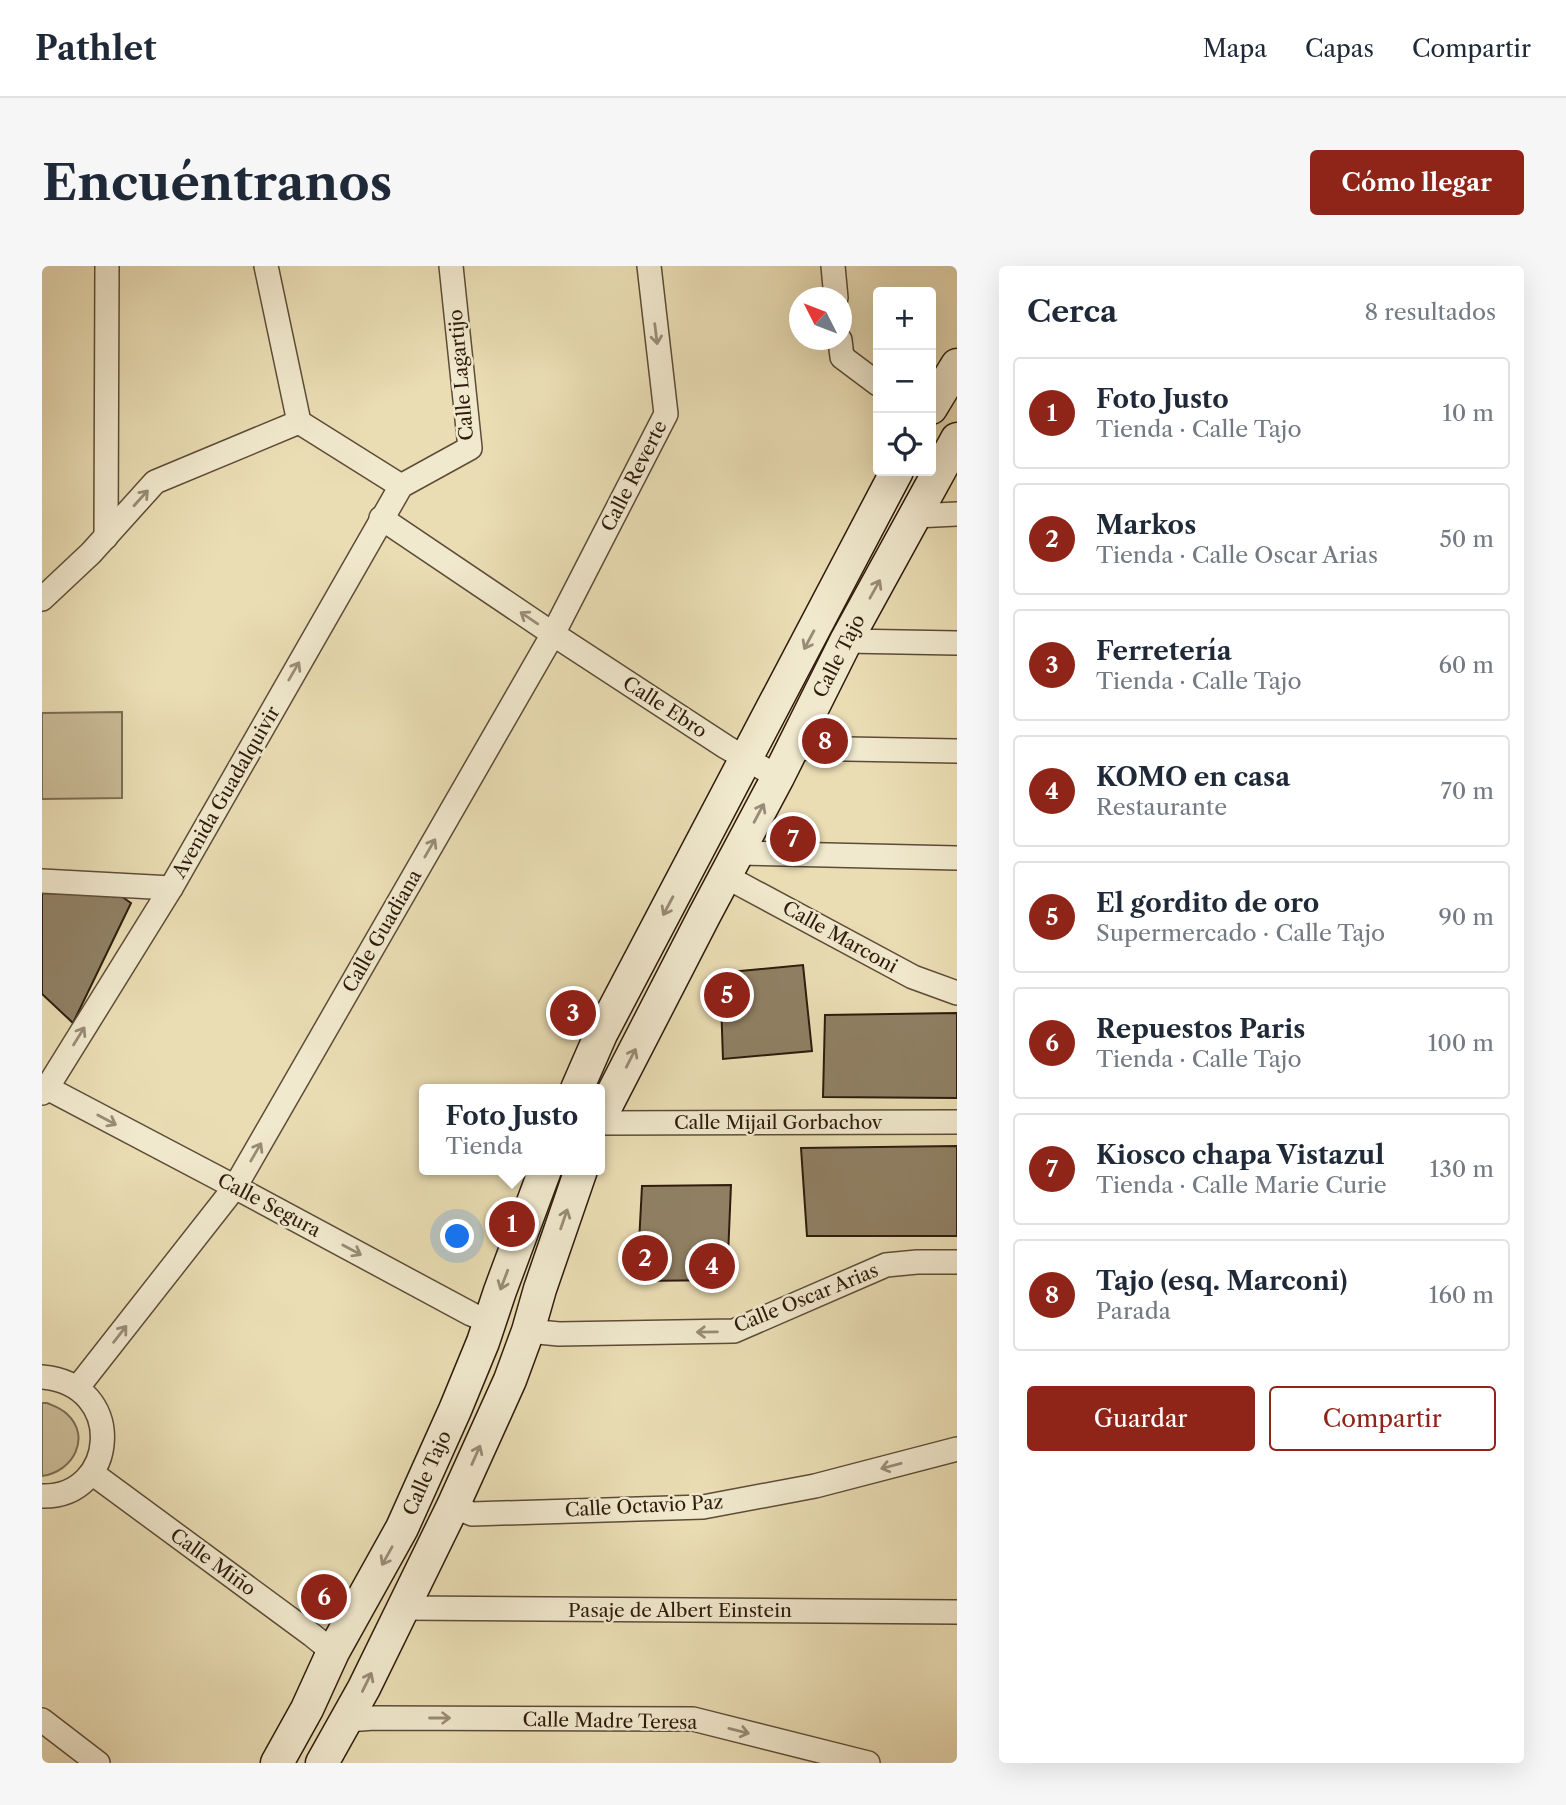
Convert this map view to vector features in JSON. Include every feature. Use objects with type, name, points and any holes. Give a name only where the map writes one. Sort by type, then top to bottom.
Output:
[{"type":"street","points":[[106,537],[107,266]]},
{"type":"street","points":[[266,266],[299,422],[401,486]]},
{"type":"street","name":"Calle Lagartijo","points":[[401,486],[470,448],[451,266]]},
{"type":"street","name":"Calle Reverte","points":[[553,634],[666,414],[649,266]]},
{"type":"street","points":[[833,266],[835,287]]},
{"type":"street","points":[[841,350],[842,356],[873,380]]},
{"type":"street","points":[[936,400],[957,365]]},
{"type":"street","points":[[42,599],[91,553],[155,482],[299,422]]},
{"type":"street","name":"Calle Tajo","points":[[605,1110],[846,641],[957,439]]},
{"type":"street","name":"Calle Tajo","points":[[579,1084],[601,1034],[894,476]]},
{"type":"street","name":"Avenida Guadalquivir","points":[[44,1091],[171,887],[401,486]]},
{"type":"street","points":[[915,516],[957,514]]},
{"type":"street","points":[[382,518],[553,634]]},
{"type":"street","name":"Calle Ebro","points":[[553,634],[778,777]]},
{"type":"street","name":"Calle Guadiana","points":[[78,1387],[236,1187],[553,634]]},
{"type":"street","points":[[846,641],[957,643]]},
{"type":"street","points":[[792,748],[957,751]]},
{"type":"street","points":[[693,858],[704,851],[715,852],[731,865],[957,858]]},
{"type":"street","name":"Calle Marconi","points":[[731,865],[913,977],[957,993]]},
{"type":"street","points":[[42,881],[171,887]]},
{"type":"street","name":"Calle Segura","points":[[44,1091],[236,1187],[459,1308],[490,1322]]},
{"type":"street","name":"Calle Mijail Gorbachov","points":[[605,1120],[957,1122]]},
{"type":"street","name":"Calle Tajo","points":[[277,1763],[307,1709],[333,1652],[402,1528],[455,1410],[543,1175]]},
{"type":"street","name":"Calle Tajo","points":[[322,1763],[347,1720],[403,1608],[510,1380],[579,1175]]},
{"type":"street","name":"Calle Oscar Arias","points":[[528,1331],[559,1334],[734,1331],[886,1265],[957,1262]]},
{"type":"street","points":[[42,1377],[61,1379],[78,1387],[91,1401],[100,1418],[103,1437],[100,1455],[92,1473],[79,1485],[64,1493],[42,1496]]},
{"type":"street","name":"Calle Octavio Paz","points":[[453,1506],[472,1514],[703,1507],[815,1486],[957,1449]]},
{"type":"street","name":"Calle Miño","points":[[92,1473],[333,1652]]},
{"type":"street","name":"Pasaje de Albert Einstein","points":[[403,1608],[957,1612]]},
{"type":"street","name":"Calle Madre Teresa","points":[[347,1720],[693,1719],[868,1763]]},
{"type":"street","points":[[42,1720],[97,1763]]},
{"type":"shaded area","points":[[122,712],[122,798],[42,799],[42,713]]},
{"type":"shaded area","points":[[42,1403],[62,1410],[74,1423],[78,1443],[70,1461],[53,1473],[42,1476]]},
{"type":"building","points":[[42,893],[118,894],[131,903],[73,1023],[42,994]]},
{"type":"building","points":[[803,965],[812,1051],[723,1059],[720,973]]},
{"type":"building","points":[[957,1013],[957,1098],[823,1097],[825,1015]]},
{"type":"building","points":[[957,1146],[957,1236],[807,1236],[801,1148]]},
{"type":"building","points":[[731,1185],[727,1280],[637,1281],[642,1186]]},
{"type":"place","name":"Tajo (esq. Marconi)","points":[[825,741]]},
{"type":"place","name":"Kiosco chapa Vistazul","points":[[793,839]]},
{"type":"place","name":"El gordito de oro","points":[[727,995]]},
{"type":"place","name":"Ferretería","points":[[573,1013]]},
{"type":"place","name":"Foto Justo","points":[[512,1224]]},
{"type":"place","name":"Markos","points":[[645,1258]]},
{"type":"place","name":"KOMO en casa","points":[[712,1266]]},
{"type":"place","name":"Repuestos Paris","points":[[324,1597]]}]
